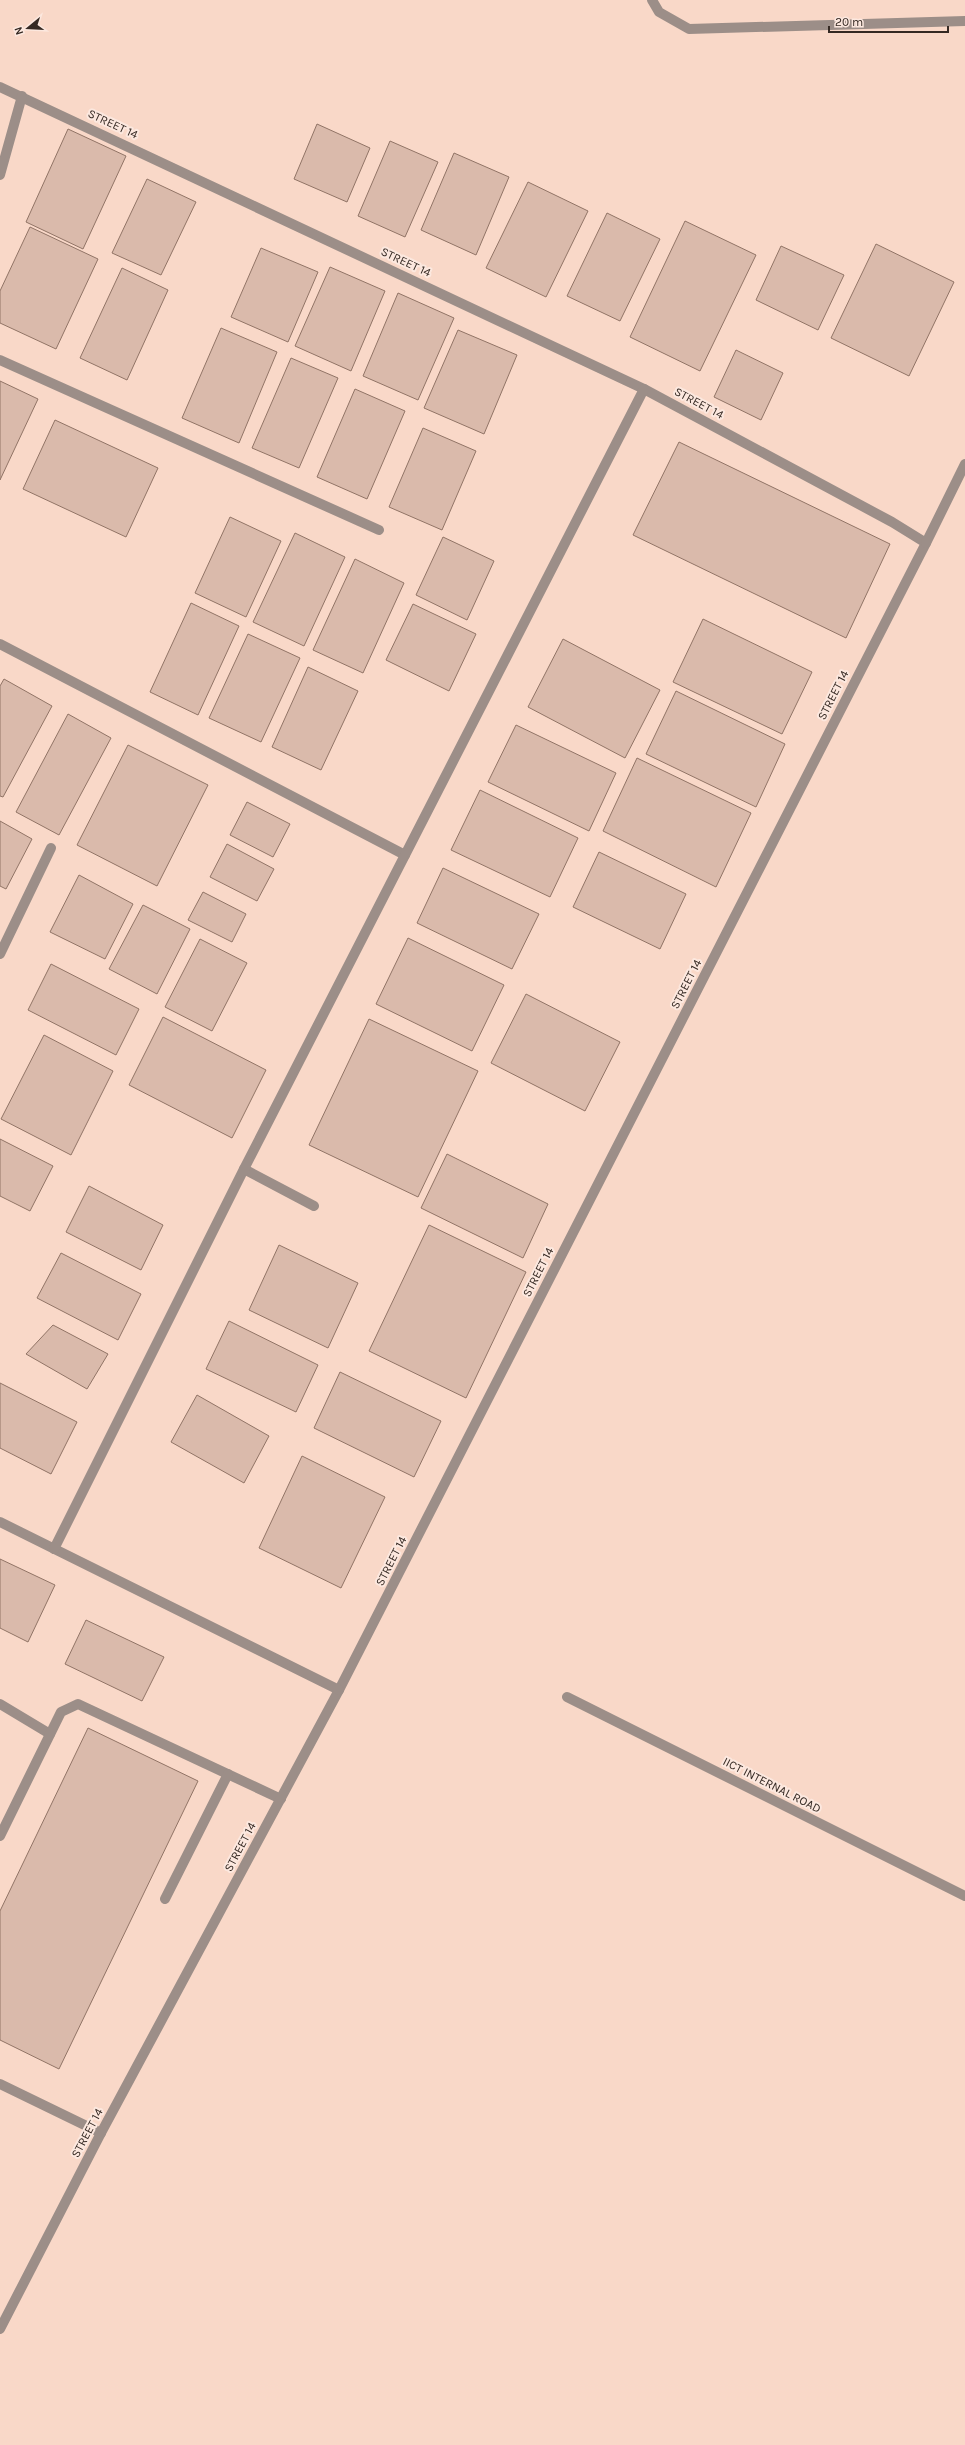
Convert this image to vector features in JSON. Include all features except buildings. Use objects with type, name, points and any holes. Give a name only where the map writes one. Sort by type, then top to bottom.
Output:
[{"type":"street","points":[[652,0],[659,12],[689,29],[965,21]]},
{"type":"street","name":"STREET 14","points":[[0,87],[644,389],[897,525],[926,543],[340,1690],[101,2133],[0,2329]]},
{"type":"street","points":[[0,175],[22,96]]},
{"type":"street","points":[[0,360],[379,530]]},
{"type":"street","points":[[54,1549],[244,1169],[644,389]]},
{"type":"street","points":[[926,543],[965,464]]},
{"type":"street","points":[[0,644],[405,854]]},
{"type":"street","points":[[0,954],[51,848]]},
{"type":"street","points":[[244,1169],[314,1206]]},
{"type":"street","points":[[0,1522],[340,1690]]},
{"type":"street","name":"IICT INTERNAL ROAD","points":[[567,1697],[965,1896]]},
{"type":"street","points":[[0,1704],[50,1734]]},
{"type":"street","points":[[0,1836],[61,1712],[78,1704],[281,1799]]},
{"type":"street","points":[[165,1899],[228,1774]]},
{"type":"street","points":[[0,2084],[101,2133]]}]
